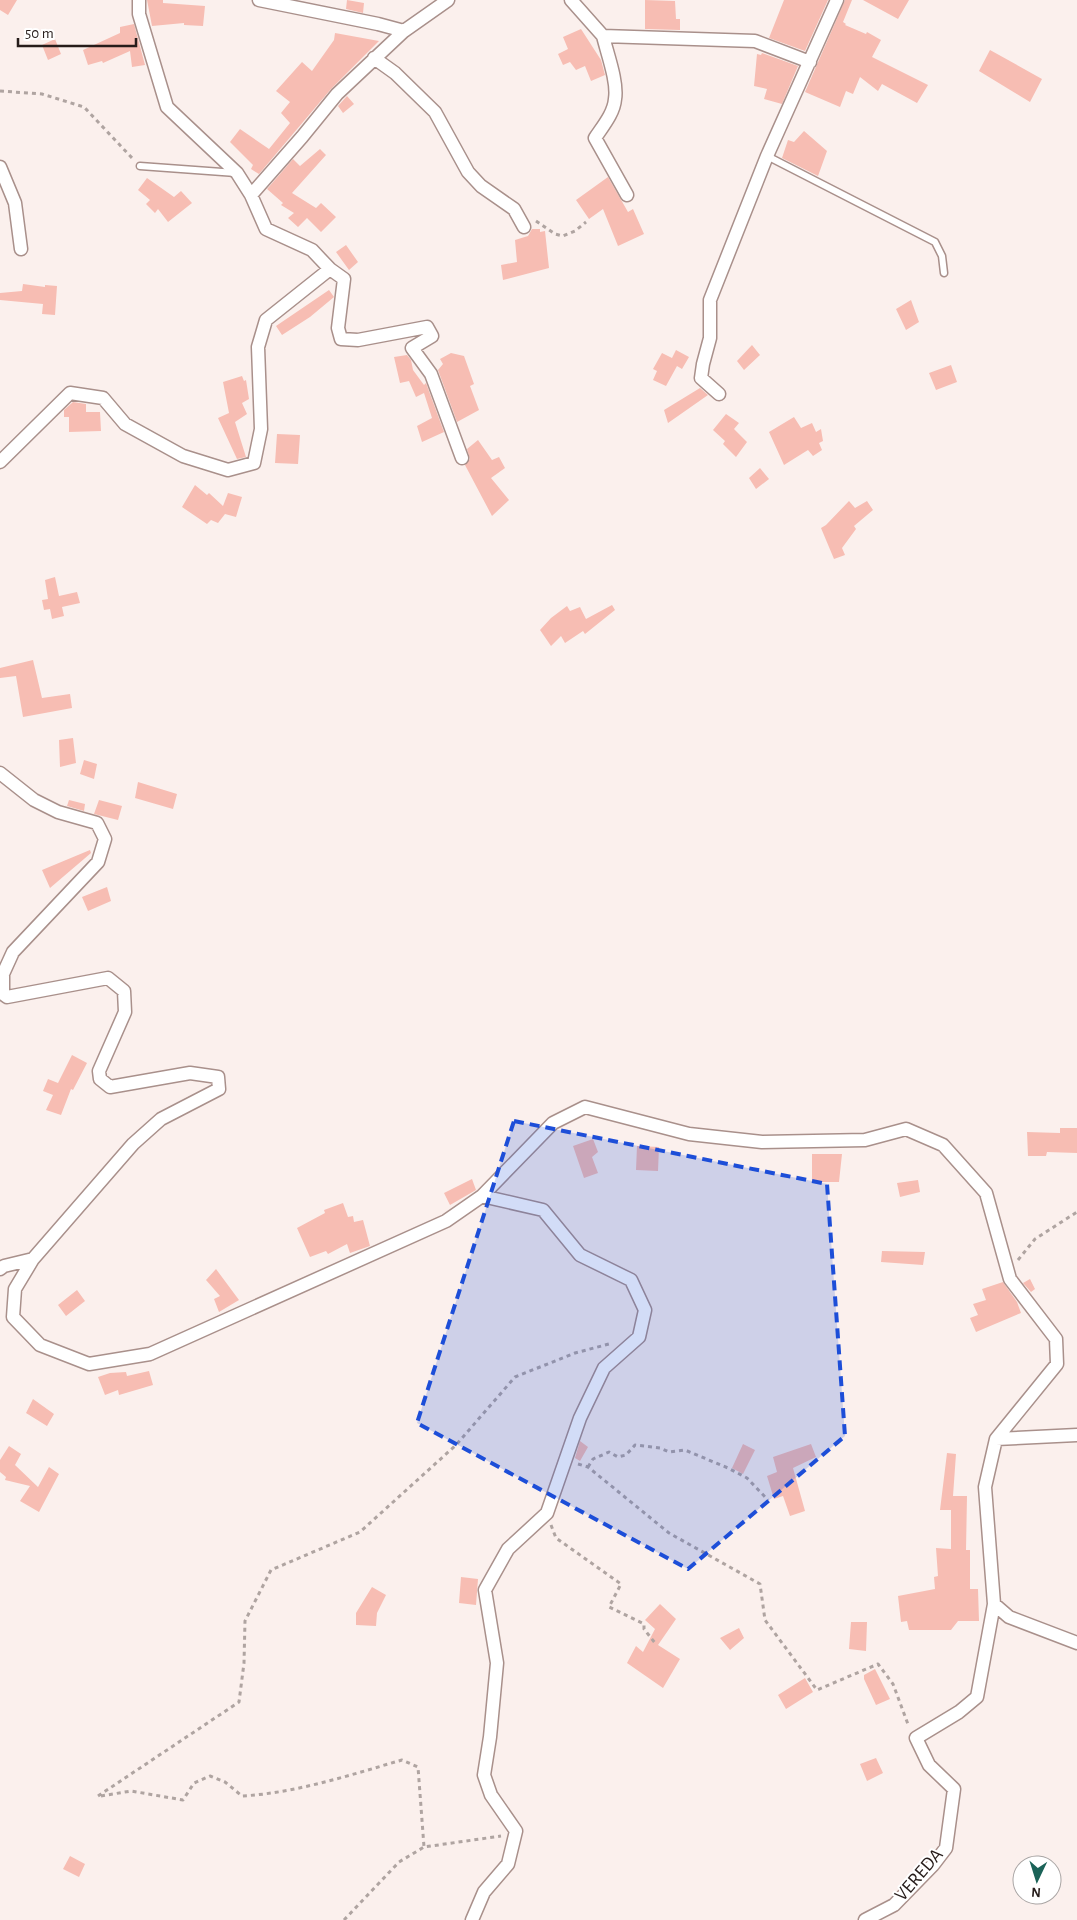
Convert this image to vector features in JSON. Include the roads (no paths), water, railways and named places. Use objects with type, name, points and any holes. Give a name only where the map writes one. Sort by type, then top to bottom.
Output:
[{"type":"street","points":[[139,0],[139,14],[167,107],[237,173],[251,195],[266,229],[312,250],[330,269],[344,279],[338,328],[341,339],[358,340],[427,327],[432,336],[412,348],[431,374],[462,458]]},
{"type":"street","points":[[258,0],[404,31]]},
{"type":"street","points":[[251,195],[337,94],[404,31],[448,0]]},
{"type":"street","points":[[571,0],[603,36],[616,99],[596,138],[627,195]]},
{"type":"street","points":[[719,394],[701,378],[710,338],[710,300],[767,156],[837,0]]},
{"type":"street","points":[[603,36],[755,42],[810,62]]},
{"type":"street","points":[[374,58],[394,73],[434,112],[468,172],[481,186],[514,209],[524,227]]},
{"type":"street","points":[[0,167],[15,203],[21,249]]},
{"type":"street","points":[[0,462],[70,393],[103,398],[125,424],[183,456],[228,470],[254,463],[261,429],[258,347],[266,320],[330,269]]},
{"type":"street","points":[[0,773],[34,800],[58,812],[97,823],[105,839],[98,862],[13,952],[3,974],[3,994],[7,997],[108,978],[124,991],[125,1012],[99,1071],[100,1079],[110,1087],[190,1073],[218,1077],[219,1089],[161,1119],[133,1144],[33,1259],[15,1289],[13,1317],[40,1346],[89,1364],[150,1354],[446,1221],[482,1196],[553,1123],[586,1107],[689,1134],[762,1142],[865,1140],[906,1129],[943,1145],[986,1193],[1010,1279],[1056,1338],[1057,1364],[996,1439],[985,1487],[994,1604],[1009,1617],[1077,1642]]},
{"type":"street","points":[[472,1920],[484,1892],[508,1864],[516,1831],[491,1795],[484,1774],[498,1663],[485,1590],[508,1549],[547,1513],[580,1418],[604,1368],[639,1337],[646,1310],[631,1280],[580,1255],[543,1210],[482,1196]]},
{"type":"street","points":[[0,1269],[4,1266],[33,1259]]},
{"type":"street","points":[[996,1439],[1077,1435]]},
{"type":"street","name":"VEREDA","points":[[865,1920],[894,1905],[946,1848],[954,1789],[930,1765],[916,1738],[959,1712],[977,1698],[994,1604]]},
{"type":"lane","points":[[767,156],[934,242],[942,256],[944,273]]},
{"type":"lane","points":[[140,166],[237,173]]}]
